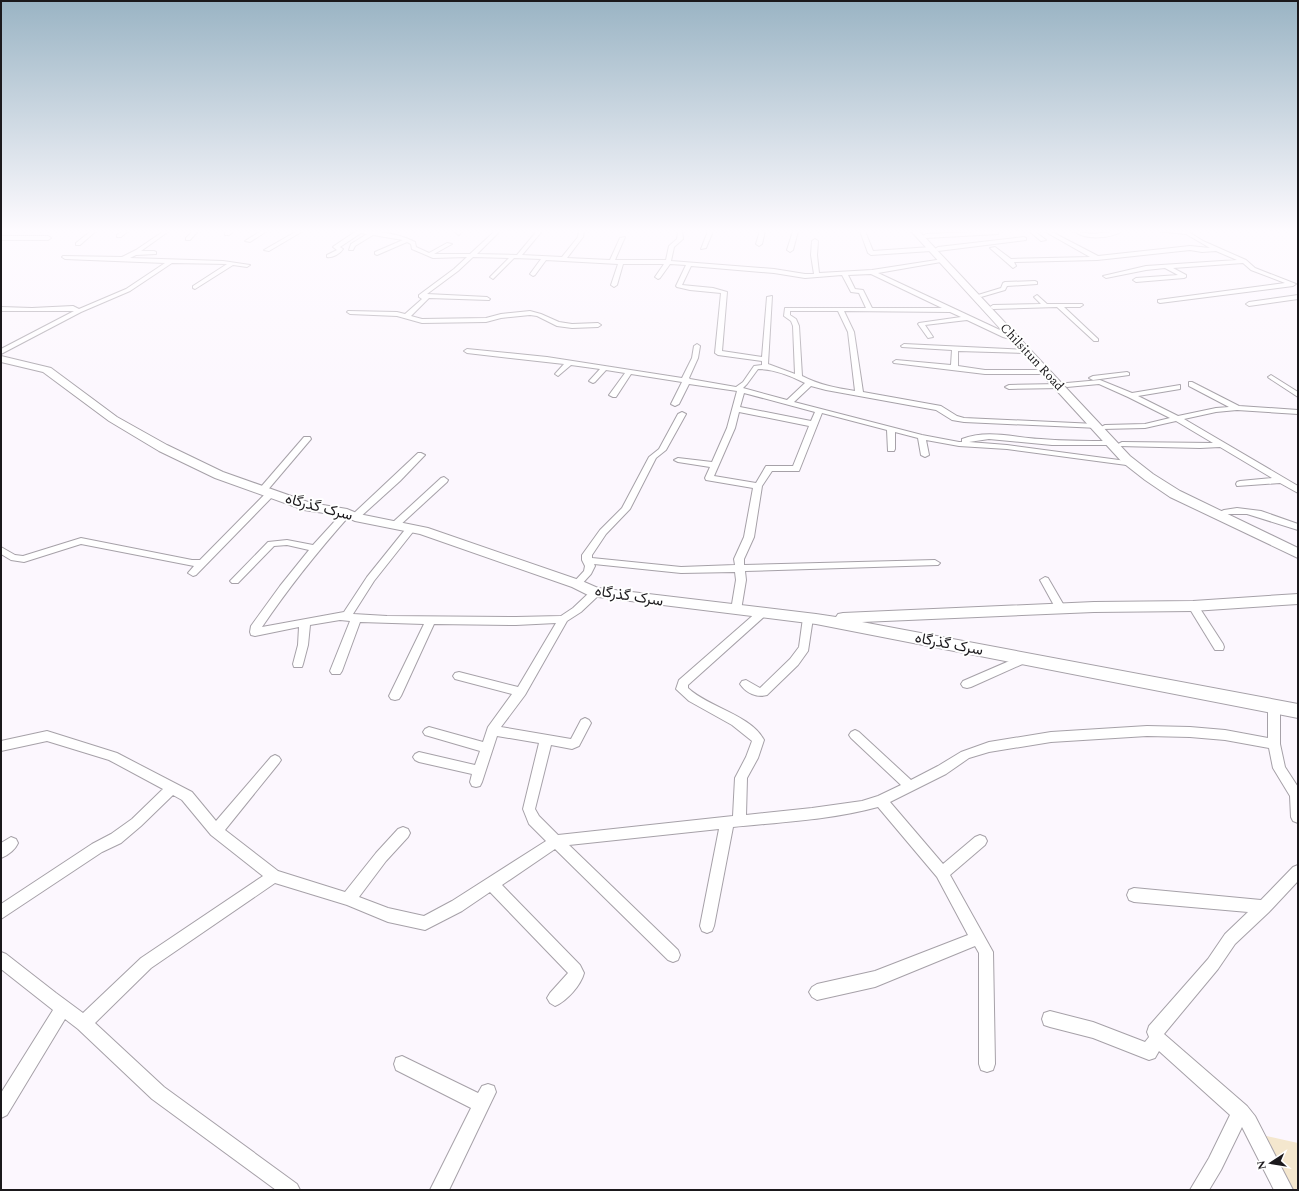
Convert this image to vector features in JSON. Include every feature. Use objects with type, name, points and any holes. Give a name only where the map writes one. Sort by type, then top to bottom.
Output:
[{"type":"main road","name":"Chilsitun Road","points":[[966,287],[1046,372],[1063,386]]},
{"type":"main road","name":"Chilsitun Road","points":[[973,287],[1101,426],[1117,444],[1126,458],[1149,477],[1175,494],[1298,554]]},
{"type":"main road","name":"سرک گذرگاه","points":[[1,359],[47,370],[113,419],[163,448],[219,475],[309,507],[423,531],[577,584],[595,593],[812,618],[1298,711]]},
{"type":"main road","points":[[812,618],[1193,606],[1298,599]]},
{"type":"street","points":[[1,352],[79,311],[133,287]]},
{"type":"street","points":[[421,296],[434,287]]},
{"type":"street","points":[[682,287],[693,289],[714,289],[724,292],[718,353],[766,359]]},
{"type":"street","points":[[852,287],[854,291],[861,291],[870,309]]},
{"type":"street","points":[[903,287],[1005,336],[1014,338]]},
{"type":"street","points":[[981,295],[1003,289],[1004,287]]},
{"type":"street","points":[[1160,300],[1282,287]]},
{"type":"street","points":[[421,296],[487,299]]},
{"type":"street","points":[[406,317],[426,298],[421,296]]},
{"type":"street","points":[[767,367],[765,364],[770,297]]},
{"type":"street","points":[[1037,297],[1046,306]]},
{"type":"street","points":[[1249,304],[1298,297]]},
{"type":"street","points":[[993,307],[1080,305]]},
{"type":"street","points":[[1059,306],[1096,340]]},
{"type":"street","points":[[1,309],[32,310],[73,308],[79,311]]},
{"type":"street","points":[[799,377],[796,326],[794,320],[788,316],[787,309],[952,310]]},
{"type":"street","points":[[840,309],[851,332],[859,393]]},
{"type":"street","points":[[350,312],[397,314],[422,321],[486,320],[501,316],[530,313],[539,315],[557,324],[572,326],[598,325]]},
{"type":"street","points":[[930,337],[921,324],[969,318]]},
{"type":"street","points":[[675,404],[694,358],[696,346]]},
{"type":"street","points":[[904,346],[1027,352]]},
{"type":"street","points":[[954,368],[955,348]]},
{"type":"street","points":[[467,351],[604,368],[686,380],[739,390],[922,437],[959,444],[1007,447],[1135,464]]},
{"type":"street","points":[[896,362],[1001,373],[1046,372]]},
{"type":"street","points":[[558,374],[569,363]]},
{"type":"street","points":[[758,486],[709,478],[737,408],[739,390],[756,367],[767,367],[799,377],[810,383],[826,388],[938,408],[955,418],[964,420],[1101,426],[1145,426],[1216,410],[1237,408],[1294,411],[1298,416]]},
{"type":"street","points":[[593,381],[604,368]]},
{"type":"street","points":[[613,395],[629,372]]},
{"type":"street","points":[[1097,383],[1093,378],[1127,374]]},
{"type":"street","points":[[1271,377],[1298,395]]},
{"type":"street","points":[[788,403],[810,383]]},
{"type":"street","points":[[1009,387],[1063,386],[1104,383],[1178,419],[1298,490]]},
{"type":"street","points":[[1192,384],[1237,408]]},
{"type":"street","points":[[1287,387],[1298,386]]},
{"type":"street","points":[[1131,395],[1177,387]]},
{"type":"street","points":[[737,408],[813,424]]},
{"type":"street","points":[[736,610],[741,569],[739,559],[749,537],[758,486],[769,468],[796,469],[819,411]]},
{"type":"street","points":[[577,584],[588,572],[590,566],[587,560],[587,555],[603,532],[626,509],[653,457],[662,450],[682,414]]},
{"type":"street","points":[[891,449],[892,429]]},
{"type":"street","points":[[922,437],[925,455]]},
{"type":"street","points":[[959,444],[970,438],[991,437],[1032,441],[1117,444],[1200,446],[1222,445]]},
{"type":"street","points":[[193,574],[267,492],[306,440]]},
{"type":"street","points":[[421,455],[397,479],[351,515],[315,548],[283,588],[254,632],[343,617],[516,621],[563,619]]},
{"type":"street","points":[[678,460],[715,465]]},
{"type":"street","points":[[395,525],[444,480]]},
{"type":"street","points":[[1240,484],[1281,480]]},
{"type":"street","points":[[1217,515],[1236,509],[1252,512],[1298,527]]},
{"type":"street","points":[[343,617],[350,612],[370,579],[410,528]]},
{"type":"street","points":[[1,550],[9,557],[16,560],[81,542],[192,563],[203,563]]},
{"type":"street","points":[[235,581],[271,544],[276,542],[285,542],[315,548]]},
{"type":"street","points":[[587,560],[681,570],[935,563]]},
{"type":"street","points":[[1045,580],[1061,609]]},
{"type":"street","points":[[419,757],[478,776],[492,730],[521,692],[563,619],[577,610],[595,593]]},
{"type":"street","points":[[1193,606],[1219,647]]},
{"type":"street","points":[[707,926],[719,870],[733,821],[741,778],[752,758],[758,740],[748,729],[694,699],[682,689],[683,683],[762,613]]},
{"type":"street","points":[[336,671],[356,618]]},
{"type":"street","points":[[746,684],[757,692],[763,692],[794,662],[804,648],[812,618]]},
{"type":"street","points":[[395,696],[431,620]]},
{"type":"street","points":[[298,664],[303,645],[304,624]]},
{"type":"street","points":[[967,684],[1023,658]]},
{"type":"street","points":[[459,676],[521,692]]},
{"type":"street","points":[[1274,707],[1274,744],[1279,768],[1297,795],[1298,817]]},
{"type":"street","points":[[492,730],[574,744],[585,723]]},
{"type":"street","points":[[1,746],[47,736],[113,756],[188,796],[216,830],[274,876],[348,899],[388,915],[424,923],[457,906],[557,841],[733,821],[812,814],[862,806],[881,801],[942,770],[965,755],[990,747],[1051,737],[1147,731],[1190,732],[1224,735],[1274,744]]},
{"type":"street","points":[[429,732],[487,748]]},
{"type":"street","points":[[855,735],[910,786]]},
{"type":"street","points":[[546,740],[528,808],[534,820],[672,955]]},
{"type":"street","points":[[216,830],[275,760]]},
{"type":"street","points":[[1,912],[97,848],[106,846],[172,788]]},
{"type":"street","points":[[881,801],[942,873],[986,952],[987,1064]]},
{"type":"street","points":[[348,899],[402,833]]},
{"type":"street","points":[[942,873],[980,841]]},
{"type":"street","points":[[1284,1190],[1248,1122],[1241,1112],[1157,1038],[1155,1032],[1213,964],[1230,939],[1264,907],[1298,871]]},
{"type":"street","points":[[84,1023],[146,964],[274,876]]},
{"type":"street","points":[[491,883],[575,970],[575,977],[555,998]]},
{"type":"street","points":[[1134,895],[1264,907]]},
{"type":"street","points":[[817,992],[875,979],[978,938]]},
{"type":"street","points":[[1,958],[50,999],[84,1023],[158,1093],[291,1190]]},
{"type":"street","points":[[1,1109],[63,1008]]},
{"type":"street","points":[[1050,1019],[1093,1030],[1146,1052],[1149,1052],[1157,1038]]},
{"type":"street","points":[[402,1064],[485,1098],[439,1190]]},
{"type":"street","points":[[1199,1190],[1215,1164],[1241,1112]]},
{"type":"shaded area","points":[[1258,1134],[1298,1143],[1298,1190],[1286,1190]]}]
